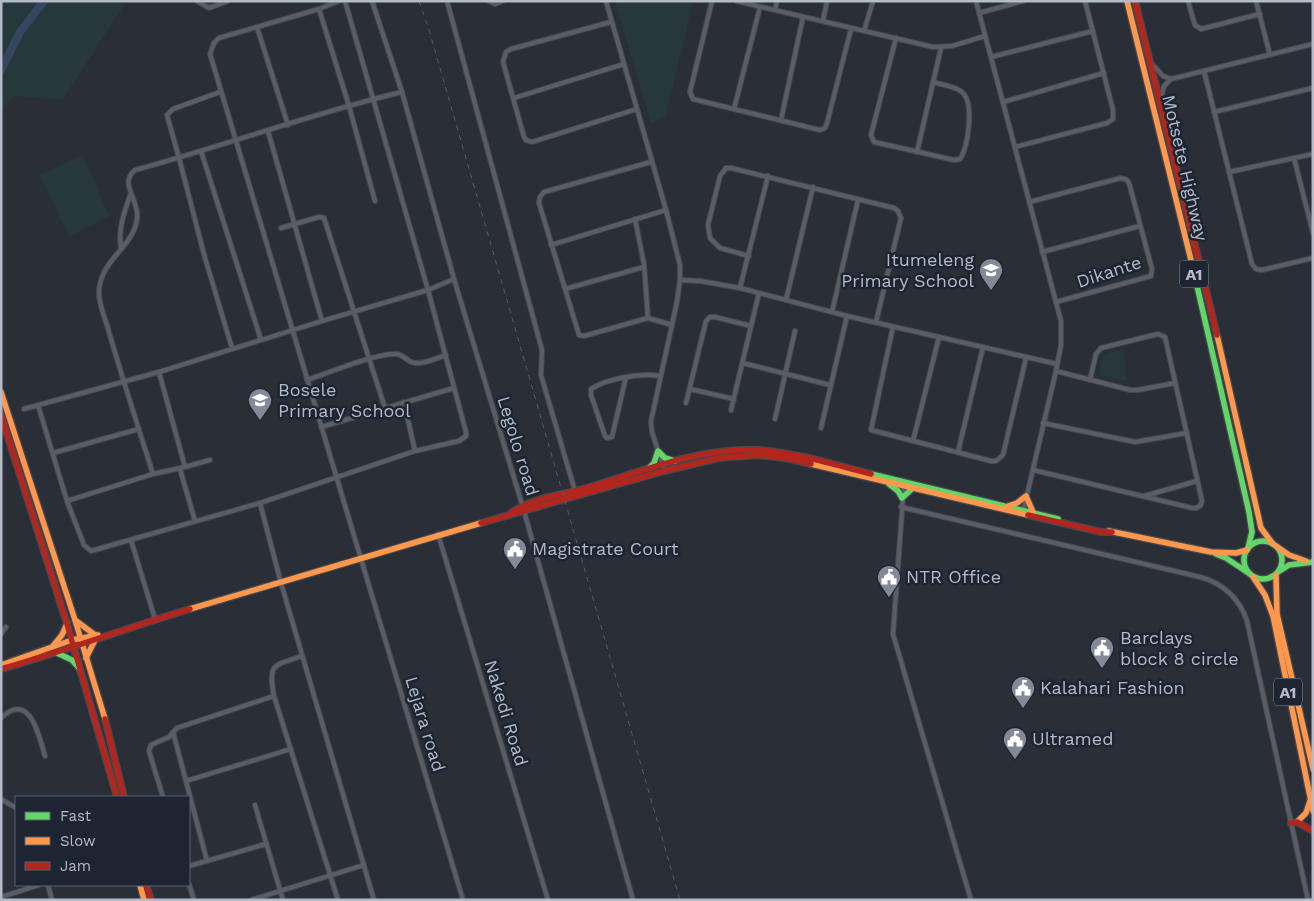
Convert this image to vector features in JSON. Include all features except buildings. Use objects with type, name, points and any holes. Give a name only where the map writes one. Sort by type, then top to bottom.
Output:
[{"type":"main road","name":"Motsete Highway","points":[[1128,1],[1189,251],[1249,512],[1252,532],[1248,549]]},
{"type":"main road","name":"Motsete Highway","points":[[1135,1],[1206,286],[1256,509],[1261,528],[1275,545]]},
{"type":"main road","points":[[1,392],[75,620],[104,716],[124,796]]},
{"type":"main road","points":[[1,415],[68,624],[117,796]]},
{"type":"main road","points":[[523,508],[677,462],[736,451],[756,450],[1006,506],[1023,512],[1033,512],[1112,532],[1211,552],[1236,553],[1248,549],[1257,542],[1263,541],[1275,545],[1289,555],[1311,562]]},
{"type":"main road","points":[[649,468],[654,463],[658,451],[665,458],[677,462]]},
{"type":"main road","points":[[1,665],[72,640],[102,636],[280,583],[511,513],[649,468],[740,455],[785,455],[885,481],[904,483],[1101,532],[1112,532]]},
{"type":"main road","points":[[885,481],[895,488],[902,498],[914,487]]},
{"type":"main road","points":[[1006,506],[1017,503],[1026,496],[1033,512]]},
{"type":"main road","name":"A1","points":[[1275,545],[1281,553],[1282,560],[1277,573],[1278,614],[1313,769]]},
{"type":"main road","name":"A1","points":[[1248,549],[1244,560],[1247,570],[1265,595],[1272,616],[1313,811]]},
{"type":"main road","points":[[1211,552],[1226,558],[1252,576],[1265,579],[1289,565],[1311,562]]},
{"type":"main road","points":[[75,620],[95,637]]},
{"type":"main road","points":[[53,646],[59,640],[68,624]]},
{"type":"main road","points":[[1,669],[57,653],[95,637]]},
{"type":"main road","points":[[86,658],[95,637]]},
{"type":"main road","points":[[57,653],[72,660],[82,674]]},
{"type":"main road","points":[[1310,799],[1308,809],[1294,822],[1313,831]]},
{"type":"main road","points":[[140,886],[144,900]]},
{"type":"main road","points":[[146,886],[151,900]]},
{"type":"street","points":[[197,1],[209,8],[228,1]]},
{"type":"street","name":"Lejara road","points":[[339,1],[219,38],[214,43],[210,54],[464,900]]},
{"type":"street","points":[[38,405],[84,545],[87,549],[95,550],[260,502],[415,451],[459,441],[466,436],[428,290],[345,1]]},
{"type":"street","name":"Legolo road","points":[[372,1],[402,92],[454,280],[523,508],[633,900]]},
{"type":"street","points":[[447,1],[542,350],[541,375],[575,491]]},
{"type":"street","points":[[489,1],[495,4],[503,1]]},
{"type":"street","points":[[606,1],[679,257],[680,280],[651,421],[652,432],[663,467]]},
{"type":"street","points":[[712,1],[690,95],[695,100],[820,130],[826,126],[851,29]]},
{"type":"street","points":[[736,1],[940,48],[985,36]]},
{"type":"street","points":[[775,10],[777,1]]},
{"type":"street","points":[[822,22],[827,1]]},
{"type":"street","points":[[864,31],[872,1]]},
{"type":"street","points":[[976,1],[1061,321],[1062,335],[1056,371],[1023,512]]},
{"type":"street","points":[[979,13],[1023,1]]},
{"type":"street","points":[[1015,147],[1110,122],[1114,115],[1084,1]]},
{"type":"street","points":[[1188,1],[1195,25],[1201,29],[1260,14]]},
{"type":"street","points":[[1256,1],[1270,55]]},
{"type":"street","points":[[734,109],[760,7]]},
{"type":"street","points":[[318,9],[349,106],[375,201]]},
{"type":"street","points":[[781,120],[803,17]]},
{"type":"street","points":[[611,22],[511,49],[506,52],[503,62],[524,137],[528,142],[637,109]]},
{"type":"street","points":[[257,27],[288,125]]},
{"type":"street","points":[[991,57],[1093,31]]},
{"type":"street","points":[[896,38],[871,137],[878,144],[954,160],[960,159],[963,154],[970,118],[967,98],[958,90],[933,82]]},
{"type":"street","points":[[1161,102],[1164,86],[1171,79],[1313,44]]},
{"type":"street","points":[[917,152],[940,48]]},
{"type":"street","points":[[1151,62],[1162,76],[1171,79]]},
{"type":"street","points":[[514,98],[624,64]]},
{"type":"street","points":[[1204,71],[1254,266],[1262,270],[1313,258]]},
{"type":"street","points":[[1003,102],[1104,74]]},
{"type":"street","points":[[1214,112],[1313,88]]},
{"type":"street","points":[[220,92],[173,109],[167,116],[205,258],[232,348]]},
{"type":"street","points":[[153,474],[123,381],[98,293],[104,272],[130,239],[137,220],[138,212],[128,178],[135,170],[402,92]]},
{"type":"street","points":[[268,131],[322,321]]},
{"type":"street","points":[[202,151],[261,340]]},
{"type":"street","points":[[1229,172],[1313,154]]},
{"type":"street","points":[[1294,158],[1313,233]]},
{"type":"street","points":[[651,162],[544,192],[540,197],[539,203],[566,289],[578,335],[584,336],[648,318],[672,325]]},
{"type":"street","points":[[749,256],[720,248],[710,238],[708,225],[720,176],[726,168],[768,176],[894,208],[898,211],[901,218],[876,322]]},
{"type":"street","points":[[740,288],[768,176]]},
{"type":"street","points":[[1029,202],[1124,179],[1130,183],[1140,226],[1042,252]]},
{"type":"street","points":[[786,300],[812,188]]},
{"type":"street","points":[[121,249],[120,228],[131,193]]},
{"type":"street","points":[[832,312],[858,200]]},
{"type":"street","points":[[551,245],[666,210]]},
{"type":"street","points":[[281,228],[319,217],[324,218],[385,408]]},
{"type":"street","points":[[636,219],[644,267],[648,318]]},
{"type":"street","name":"Dikante","points":[[1056,302],[1151,276],[1152,268],[1140,226]]},
{"type":"street","points":[[566,289],[644,267]]},
{"type":"street","points":[[24,409],[159,372],[232,348],[428,290],[454,280]]},
{"type":"street","points":[[680,280],[700,281],[740,288],[847,316],[1057,364]]},
{"type":"street","points":[[731,410],[759,293]]},
{"type":"street","points":[[821,428],[847,316]]},
{"type":"street","points":[[686,403],[706,321],[715,317],[751,326]]},
{"type":"street","points":[[894,327],[870,428],[873,431],[991,461],[1003,455],[1026,358]]},
{"type":"street","points":[[775,419],[795,331]]},
{"type":"street","points":[[1032,470],[1196,508],[1200,506],[1202,501],[1166,340],[1163,336],[1158,334],[1101,348],[1096,354],[1090,380]]},
{"type":"street","points":[[913,441],[939,337]]},
{"type":"street","points":[[958,452],[983,347]]},
{"type":"street","points":[[308,380],[369,359],[393,354],[399,354],[410,362],[417,363],[446,355]]},
{"type":"street","points":[[743,363],[830,385]]},
{"type":"street","points":[[1056,371],[1134,391],[1175,383]]},
{"type":"street","points":[[159,372],[185,467]]},
{"type":"street","points":[[626,377],[612,437],[607,438],[591,395],[591,389],[626,377],[643,374],[660,376]]},
{"type":"street","points":[[321,427],[454,388]]},
{"type":"street","points":[[690,389],[734,399]]},
{"type":"street","points":[[404,402],[415,451]]},
{"type":"street","points":[[1043,423],[1135,442],[1186,433]]},
{"type":"street","points":[[53,454],[138,429]]},
{"type":"street","points":[[68,501],[153,474],[180,469],[210,460]]},
{"type":"street","points":[[180,469],[195,520]]},
{"type":"street","points":[[1142,496],[1197,482]]},
{"type":"street","points":[[904,483],[893,634],[971,900]]},
{"type":"street","points":[[260,502],[280,583],[374,900]]},
{"type":"street","points":[[901,507],[1200,577],[1223,587],[1242,608],[1247,622],[1294,822],[1308,900]]},
{"type":"street","name":"Nakedi Road","points":[[438,534],[548,900]]},
{"type":"street","points":[[131,540],[155,619]]},
{"type":"street","points":[[1,634],[6,627]]},
{"type":"street","points":[[302,656],[277,665],[272,669],[270,676],[274,696],[338,900]]},
{"type":"street","points":[[163,796],[149,751],[152,745],[169,737],[177,728],[274,696]]},
{"type":"street","points":[[1,718],[11,710],[22,710],[27,713],[36,725],[45,756]]},
{"type":"street","points":[[173,732],[190,796]]},
{"type":"street","points":[[186,781],[291,749]]},
{"type":"street","points":[[190,796],[207,861]]},
{"type":"street","points":[[1,799],[15,807]]},
{"type":"street","points":[[255,805],[283,900]]},
{"type":"street","points":[[190,866],[266,844]]},
{"type":"street","points":[[251,900],[364,866]]},
{"type":"street","points":[[1,897],[36,886]]},
{"type":"street","points":[[48,886],[52,900]]},
{"type":"street","points":[[190,886],[194,900]]},
{"type":"shaded area","points":[[1,1],[127,1],[62,100],[15,96],[1,108]]},
{"type":"shaded area","points":[[615,1],[693,1],[665,118],[651,123]]},
{"type":"shaded area","points":[[83,155],[109,216],[69,236],[39,175]]},
{"type":"shaded area","points":[[1124,349],[1126,381],[1099,375],[1101,360],[1106,353]]},
{"type":"waterway","points":[[1,70],[20,32],[44,1]]},
{"type":"railway","points":[[419,1],[429,30],[680,900]]},
{"type":"traffic: fast","points":[[1192,264],[1249,512],[1252,532],[1248,548]]},
{"type":"traffic: fast","points":[[650,467],[654,463],[658,451],[665,458],[675,461]]},
{"type":"traffic: fast","points":[[871,474],[1058,519]]},
{"type":"traffic: fast","points":[[889,484],[898,491],[902,498],[914,487]]},
{"type":"traffic: fast","points":[[1263,541],[1270,542],[1276,547],[1281,553],[1282,560],[1281,567],[1276,573],[1270,578],[1263,579],[1256,578],[1250,573],[1245,567],[1244,560],[1245,553],[1250,547],[1256,542],[1263,541]]},
{"type":"traffic: fast","points":[[1216,554],[1226,558],[1250,574]]},
{"type":"traffic: fast","points":[[1278,572],[1289,565],[1313,562]]},
{"type":"traffic: fast","points":[[57,653],[72,660],[79,668]]},
{"type":"traffic: slow","points":[[1127,1],[1192,264]]},
{"type":"traffic: slow","points":[[1217,335],[1261,528],[1273,544]]},
{"type":"traffic: slow","points":[[1,392],[105,719]]},
{"type":"traffic: slow","points":[[811,464],[1028,515]]},
{"type":"traffic: slow","points":[[1008,506],[1017,503],[1026,496],[1033,512]]},
{"type":"traffic: slow","points":[[190,609],[481,523]]},
{"type":"traffic: slow","points":[[1109,531],[1211,552],[1236,553],[1247,550]]},
{"type":"traffic: slow","points":[[1276,546],[1289,555],[1306,561]]},
{"type":"traffic: slow","points":[[1276,575],[1277,614],[1313,769]]},
{"type":"traffic: slow","points":[[1253,577],[1265,595],[1273,616],[1313,811]]},
{"type":"traffic: slow","points":[[75,620],[95,635]]},
{"type":"traffic: slow","points":[[53,646],[62,635],[67,624]]},
{"type":"traffic: slow","points":[[1,665],[72,640],[98,635]]},
{"type":"traffic: slow","points":[[86,658],[95,640]]},
{"type":"traffic: slow","points":[[1297,822],[1306,813],[1310,801]]},
{"type":"traffic: slow","points":[[140,886],[144,900]]},
{"type":"traffic: jam","points":[[1135,1],[1217,335]]},
{"type":"traffic: jam","points":[[1,415],[67,624],[117,796]]},
{"type":"traffic: jam","points":[[511,513],[539,500],[590,487],[674,461],[716,452],[760,450],[816,460],[871,474]]},
{"type":"traffic: jam","points":[[481,523],[664,471],[719,458],[757,455],[785,458],[811,464]]},
{"type":"traffic: jam","points":[[1028,515],[1101,532],[1112,532]]},
{"type":"traffic: jam","points":[[1,669],[190,609]]},
{"type":"traffic: jam","points":[[105,719],[124,796]]},
{"type":"traffic: jam","points":[[1291,823],[1297,822],[1313,831]]},
{"type":"traffic: jam","points":[[146,886],[151,900]]},
{"type":"place","name":"Itumeleng Primary School","points":[[991,291]]},
{"type":"place","name":"Bosele Primary School","points":[[260,421]]},
{"type":"place","name":"Magistrate Court","points":[[515,570]]},
{"type":"place","name":"NTR Office","points":[[889,598]]},
{"type":"place","name":"Barclays block 8 circle","points":[[1102,669]]},
{"type":"place","name":"Kalahari Fashion","points":[[1023,709]]},
{"type":"place","name":"Ultramed","points":[[1015,760]]}]
